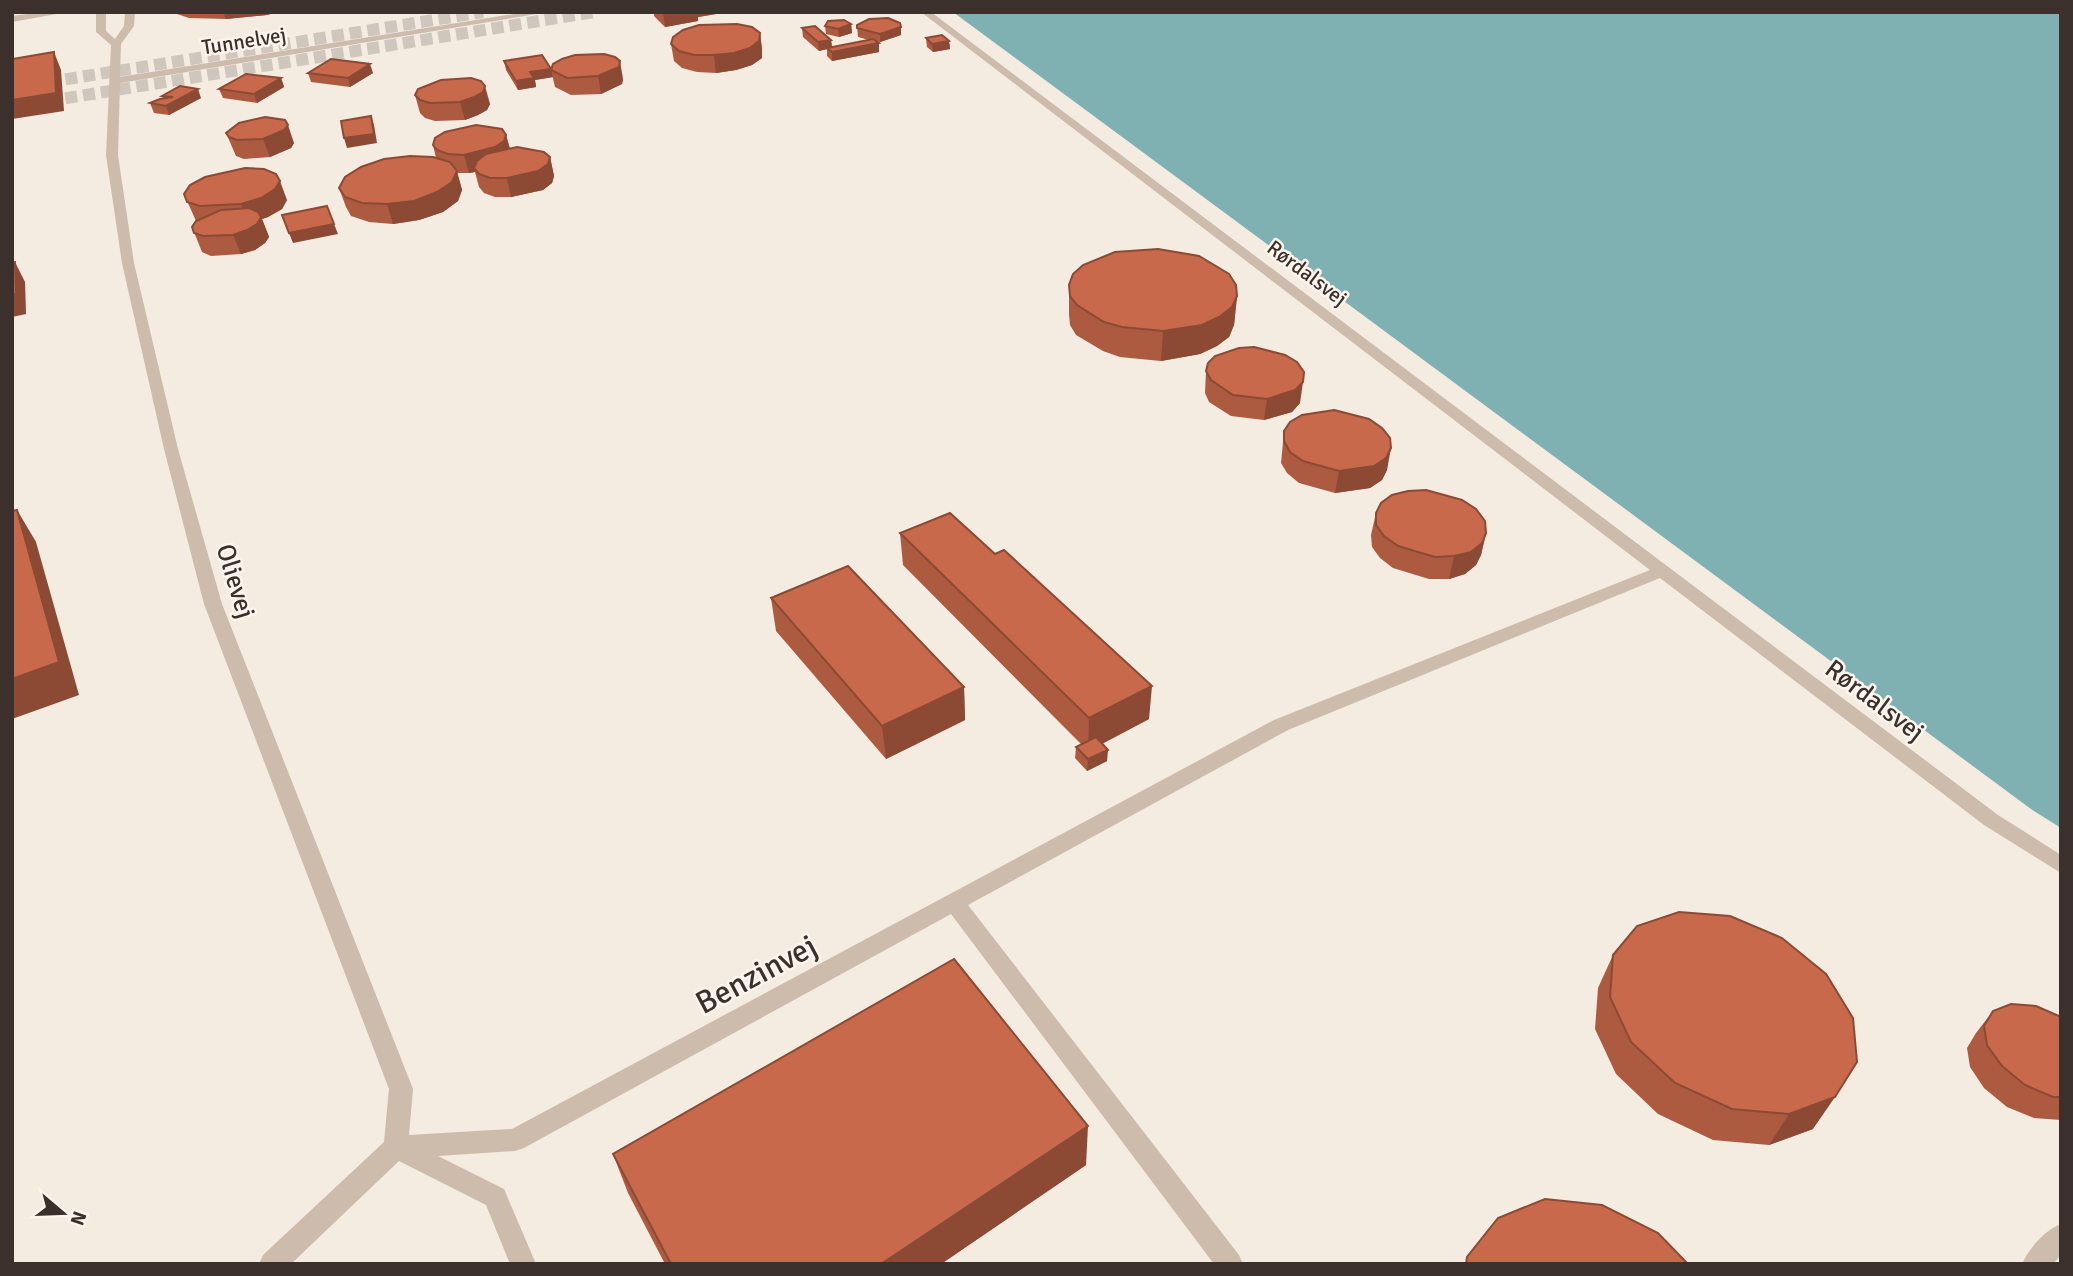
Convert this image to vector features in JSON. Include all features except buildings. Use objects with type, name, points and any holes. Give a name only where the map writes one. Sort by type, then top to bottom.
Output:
[{"type":"street","points":[[12,19],[64,12]]},
{"type":"street","points":[[101,12],[101,32],[116,44]]},
{"type":"street","name":"Olievej","points":[[130,12],[129,26],[116,44],[112,155],[128,263],[174,462],[213,604],[401,1089],[397,1147]]},
{"type":"street","name":"Tunnelvej","points":[[116,81],[545,12]]},
{"type":"street","name":"Rørdalsvej","points":[[925,12],[1991,820],[2061,865]]},
{"type":"street","name":"Benzinvej","points":[[397,1147],[515,1140],[1281,725],[1661,571]]},
{"type":"street","points":[[954,902],[1230,1264]]},
{"type":"street","points":[[272,1264],[397,1147],[495,1196],[523,1264]]},
{"type":"street","points":[[2035,1264],[2061,1236]]},
{"type":"water","points":[[953,12],[2061,12],[2061,828],[2031,809]]},
{"type":"tunnel","points":[[12,88],[483,12]]},
{"type":"tunnel","points":[[12,107],[594,12]]}]
